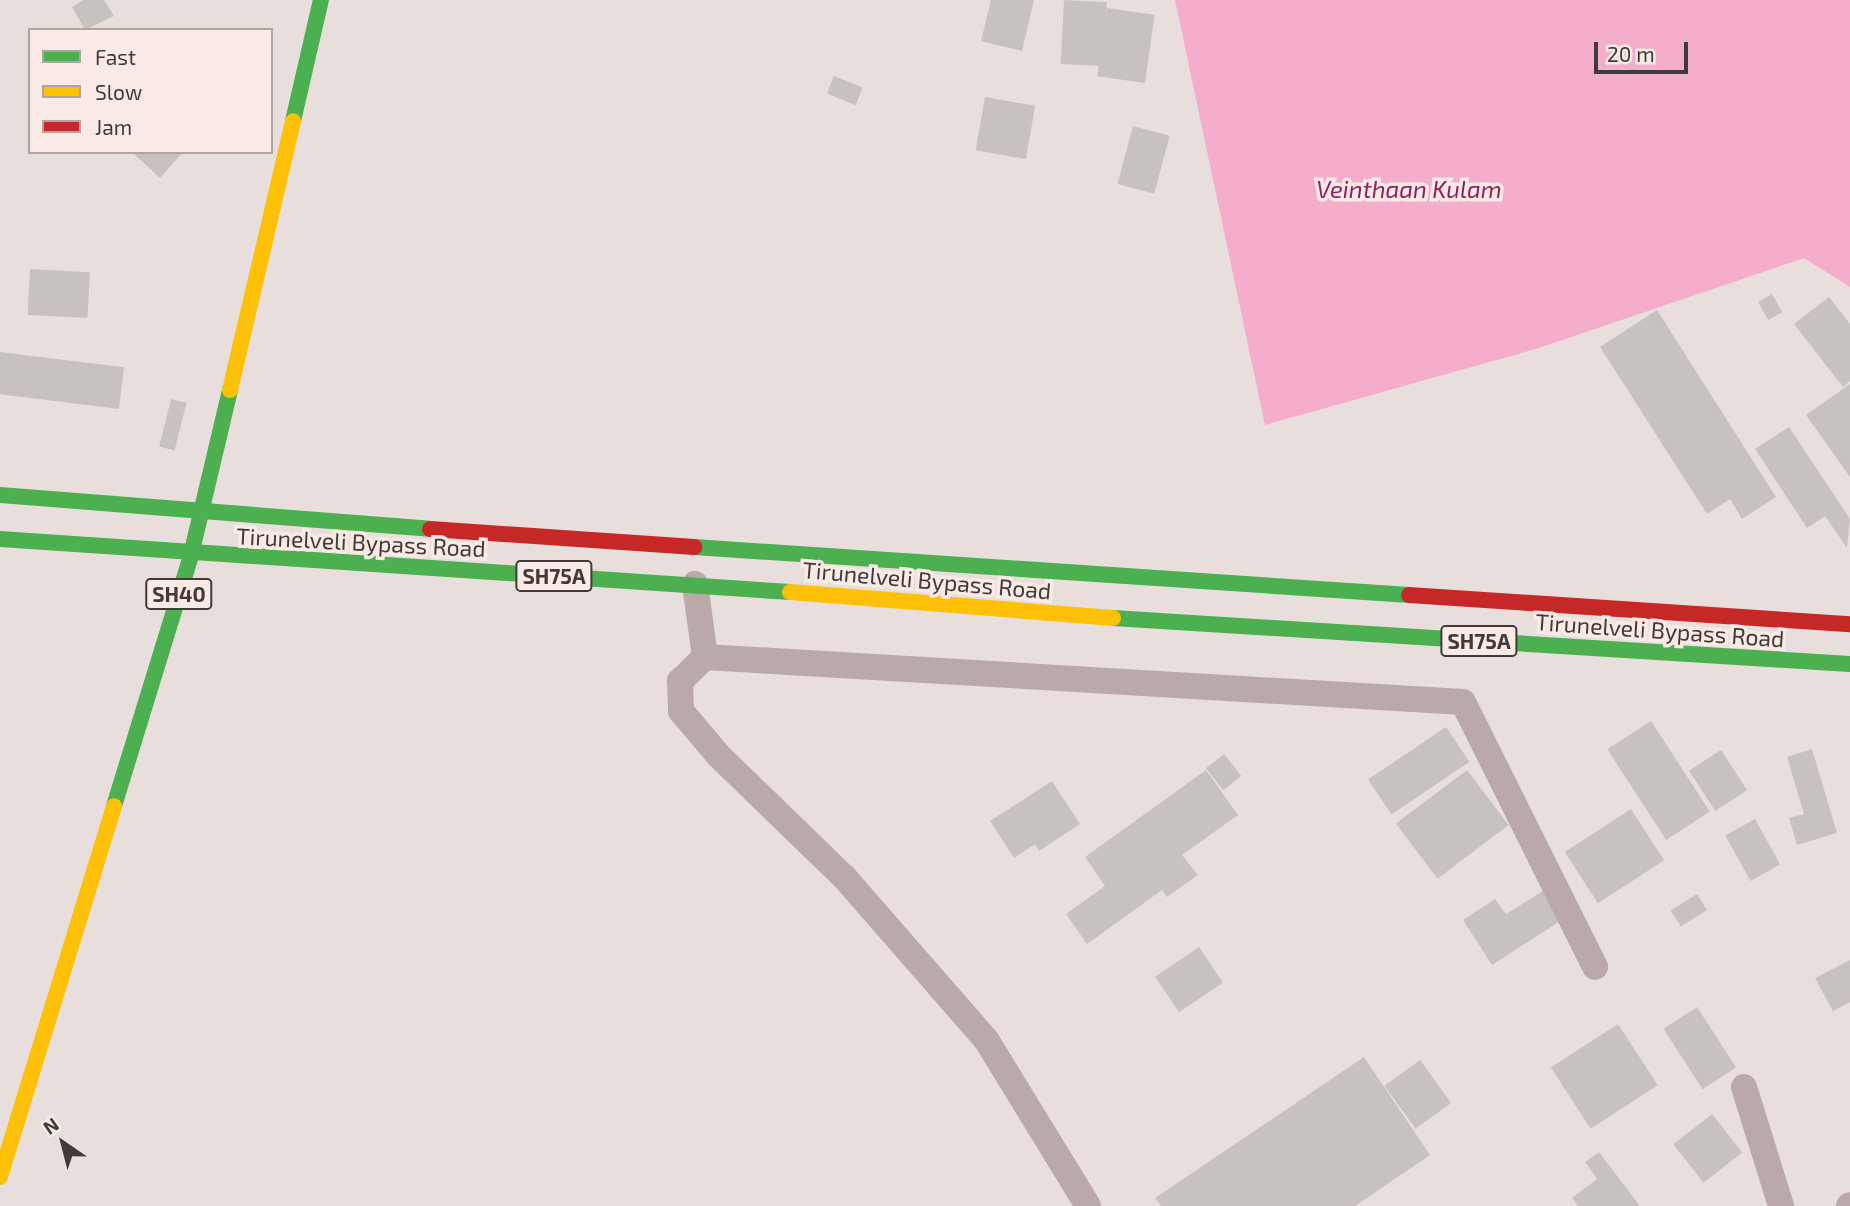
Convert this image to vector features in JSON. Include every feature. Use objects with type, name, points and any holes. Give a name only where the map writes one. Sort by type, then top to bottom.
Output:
[{"type":"main road","name":"SH40","points":[[0,1177],[191,555],[321,0]]},
{"type":"main road","name":"Tirunelveli Bypass Road","points":[[0,495],[201,514],[1850,624]]},
{"type":"main road","name":"Tirunelveli Bypass Road","points":[[0,539],[191,555],[695,584],[1108,618],[1850,664]]},
{"type":"street","points":[[695,584],[705,657]]},
{"type":"street","points":[[1088,1206],[986,1041],[845,878],[719,756],[681,711],[680,681],[705,657],[1463,702],[1595,967]]},
{"type":"street","points":[[1744,1087],[1781,1206]]},
{"type":"water","name":"Veinthaan Kulam","points":[[1175,0],[1850,0],[1850,287],[1804,258],[1539,348],[1265,425]]},
{"type":"building","points":[[83,0],[104,0],[114,16],[84,28],[72,7]]},
{"type":"building","points":[[991,0],[1034,0],[1022,51],[981,41]]},
{"type":"building","points":[[1064,0],[1107,2],[1104,66],[1061,64]]},
{"type":"building","points":[[1107,8],[1155,15],[1145,83],[1097,76]]},
{"type":"building","points":[[834,76],[863,88],[856,105],[827,94]]},
{"type":"building","points":[[985,97],[1035,106],[1026,159],[976,150]]},
{"type":"building","points":[[1133,126],[1170,136],[1154,194],[1117,184]]},
{"type":"building","points":[[134,154],[181,154],[160,178]]},
{"type":"building","points":[[30,269],[90,272],[88,318],[28,315]]},
{"type":"building","points":[[1772,294],[1782,312],[1768,320],[1758,302]]},
{"type":"building","points":[[1829,297],[1850,324],[1850,381],[1843,387],[1794,324]]},
{"type":"building","points":[[1657,310],[1776,497],[1742,519],[1730,499],[1707,514],[1600,347]]},
{"type":"building","points":[[0,352],[124,367],[119,409],[0,394]]},
{"type":"building","points":[[1850,384],[1850,477],[1806,415]]},
{"type":"building","points":[[171,399],[187,403],[175,450],[159,447]]},
{"type":"building","points":[[1789,427],[1850,519],[1847,548],[1825,516],[1807,528],[1755,449]]},
{"type":"building","points":[[1651,721],[1710,812],[1666,840],[1607,749]]},
{"type":"building","points":[[1446,727],[1469,762],[1392,814],[1368,780]]},
{"type":"building","points":[[1812,749],[1837,833],[1797,845],[1789,818],[1804,814],[1787,757]]},
{"type":"building","points":[[1721,750],[1747,790],[1715,811],[1689,771]]},
{"type":"building","points":[[1224,754],[1241,776],[1223,790],[1206,768]]},
{"type":"building","points":[[1206,770],[1238,815],[1182,855],[1198,875],[1167,897],[1162,890],[1087,944],[1066,914],[1105,886],[1085,857]]},
{"type":"building","points":[[1467,770],[1509,825],[1437,879],[1396,824]]},
{"type":"building","points":[[1052,781],[1080,824],[1039,851],[1035,844],[1014,858],[990,821]]},
{"type":"building","points":[[1631,809],[1664,860],[1598,903],[1565,852]]},
{"type":"building","points":[[1755,819],[1780,864],[1750,881],[1725,835]]},
{"type":"building","points":[[1546,889],[1565,918],[1492,965],[1463,920],[1495,899],[1506,914]]},
{"type":"building","points":[[1697,894],[1707,910],[1681,927],[1671,910]]},
{"type":"building","points":[[1199,947],[1223,983],[1179,1012],[1155,977]]},
{"type":"building","points":[[1850,960],[1850,1002],[1833,1011],[1815,978]]},
{"type":"building","points":[[1697,1007],[1736,1067],[1703,1089],[1663,1029]]},
{"type":"building","points":[[1618,1024],[1658,1085],[1591,1129],[1551,1068]]},
{"type":"building","points":[[1364,1057],[1430,1155],[1355,1206],[1161,1206],[1155,1198]]},
{"type":"building","points":[[1420,1060],[1451,1103],[1416,1129],[1384,1086]]},
{"type":"building","points":[[1712,1114],[1742,1153],[1704,1183],[1673,1144]]},
{"type":"building","points":[[1599,1152],[1640,1206],[1578,1206],[1572,1198],[1597,1179],[1585,1162]]},
{"type":"traffic: fast","points":[[293,121],[321,0]]},
{"type":"traffic: fast","points":[[114,806],[191,555],[230,390]]},
{"type":"traffic: fast","points":[[0,495],[430,529]]},
{"type":"traffic: fast","points":[[0,539],[790,592]]},
{"type":"traffic: fast","points":[[694,547],[1409,595]]},
{"type":"traffic: fast","points":[[1113,618],[1850,664]]},
{"type":"traffic: slow","points":[[230,390],[293,121]]},
{"type":"traffic: slow","points":[[790,592],[1113,618]]},
{"type":"traffic: slow","points":[[0,1177],[114,806]]},
{"type":"traffic: jam","points":[[430,529],[694,547]]},
{"type":"traffic: jam","points":[[1409,595],[1850,624]]}]
